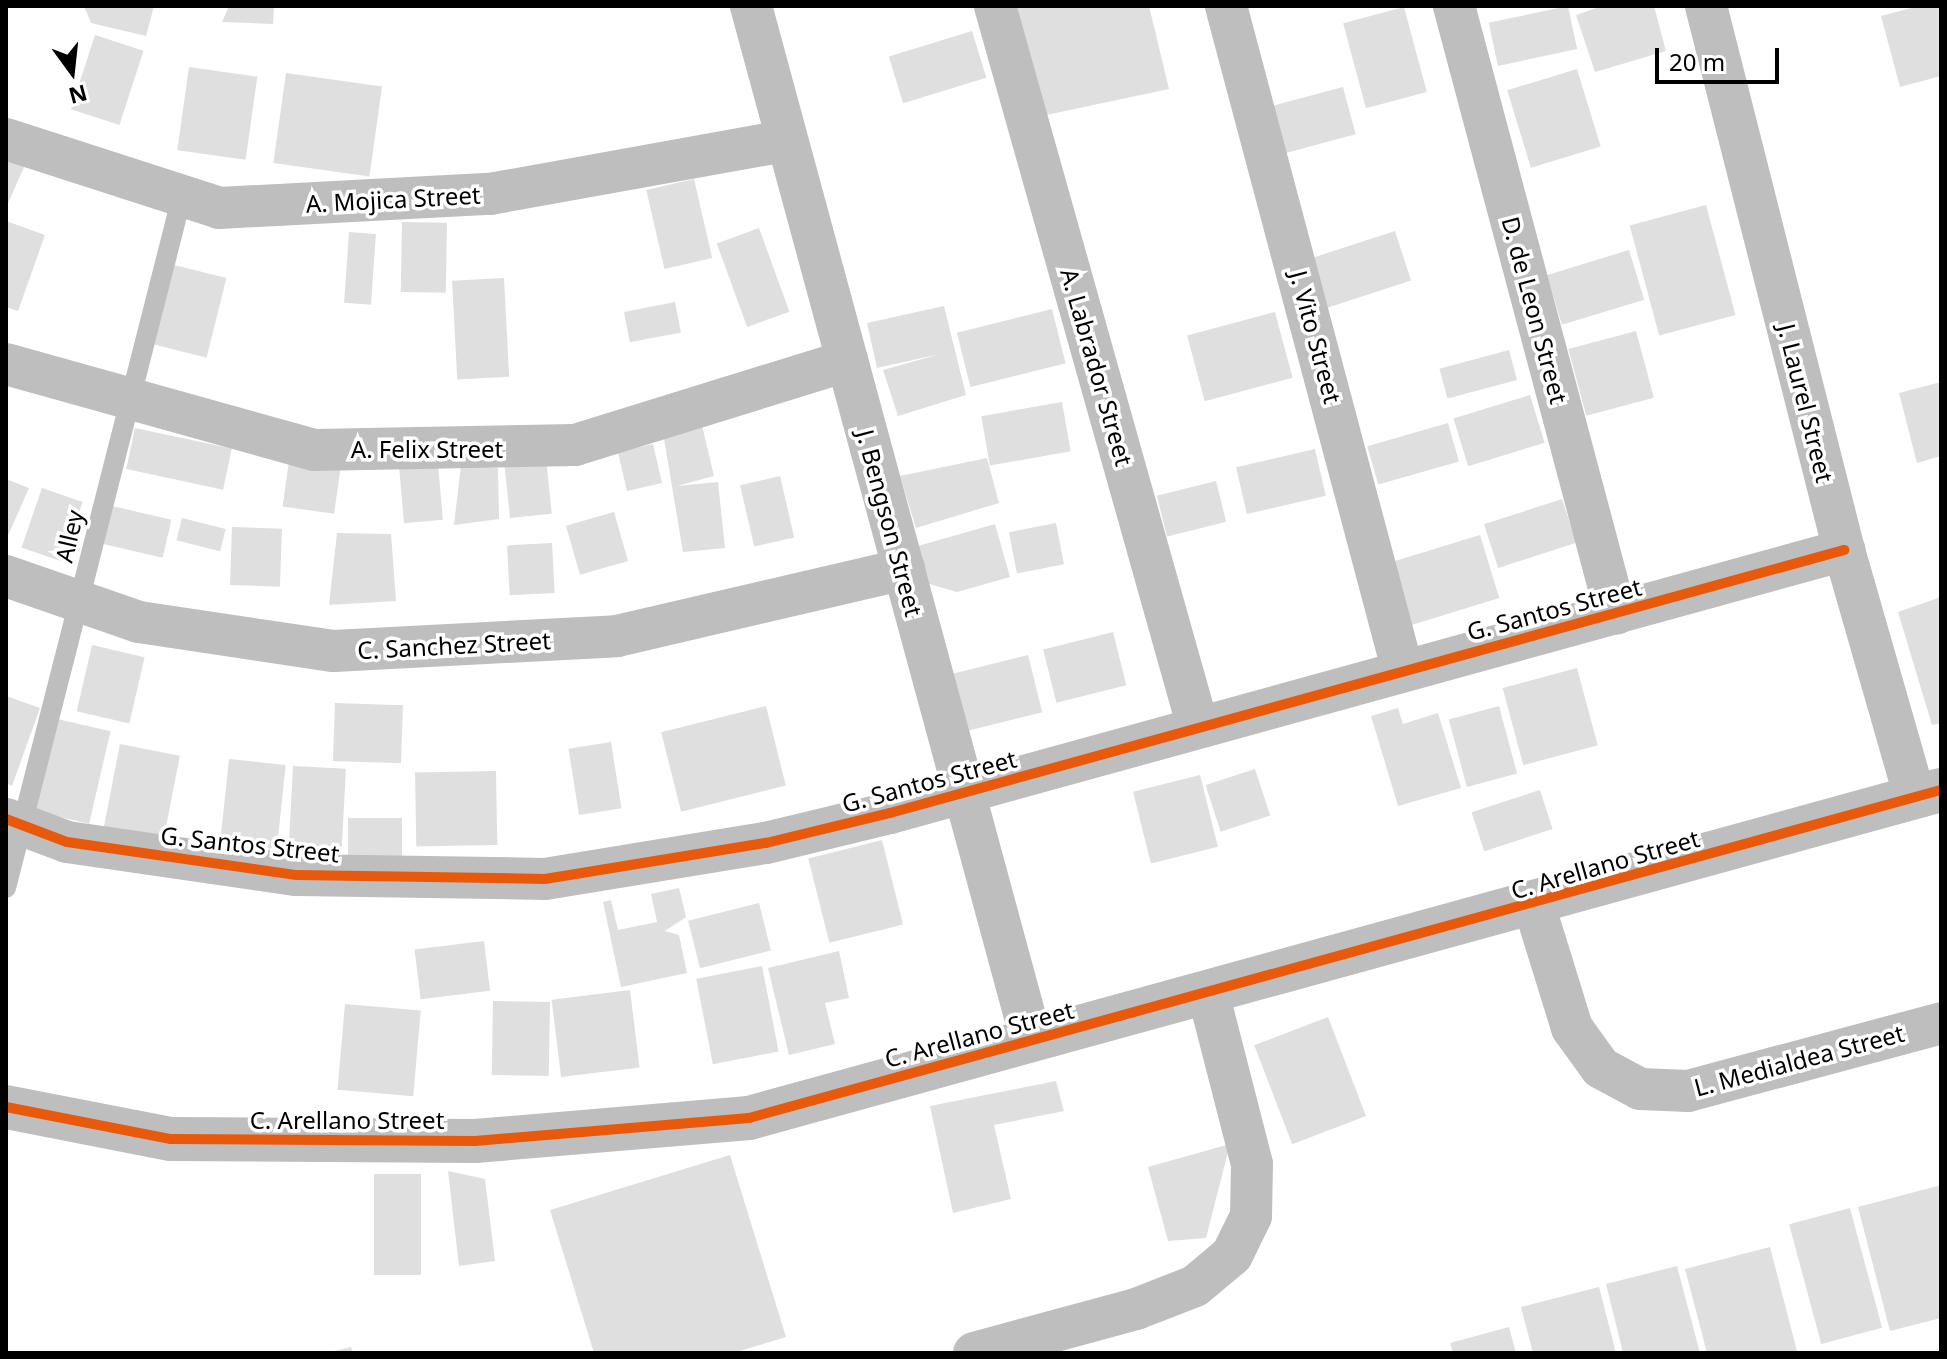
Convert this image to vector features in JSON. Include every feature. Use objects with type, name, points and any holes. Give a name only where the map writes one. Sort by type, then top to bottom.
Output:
[{"type":"street","name":"J. Bengson Street","points":[[751,6],[962,794],[1031,1039]]},
{"type":"street","name":"A. Labrador Street","points":[[995,6],[1198,727]]},
{"type":"street","name":"J. Vito Street","points":[[1226,6],[1402,668]]},
{"type":"street","name":"D. de Leon Street","points":[[1454,6],[1616,614]]},
{"type":"street","name":"J. Laurel Street","points":[[1706,6],[1844,550],[1928,794]]},
{"type":"street","name":"A. Mojica Street","points":[[6,139],[219,208],[490,194],[786,141]]},
{"type":"street","name":"A. Felix Street","points":[[6,364],[314,450],[547,448],[847,361]]},
{"type":"street","name":"G. Santos Street","points":[[13,822],[67,842],[297,875],[545,879],[766,843],[962,794],[1402,668],[1616,614],[1844,550]]},
{"type":"street","name":"C. Sanchez Street","points":[[6,576],[139,622],[334,651],[617,636],[904,569]]},
{"type":"street","name":"C. Arellano Street","points":[[6,1107],[171,1139],[475,1141],[749,1118],[1534,905],[1928,794]]},
{"type":"street","name":"L. Medialdea Street","points":[[1534,905],[1572,1028],[1601,1068],[1640,1089],[1688,1091],[1941,1023]]},
{"type":"street","points":[[974,1353],[1136,1309],[1195,1286],[1232,1255],[1251,1216],[1252,1164],[1208,993]]},
{"type":"lane","name":"Alley","points":[[6,888],[13,822],[80,602],[128,399],[182,196]]},
{"type":"building","points":[[84,6],[154,6],[146,36],[91,23]]},
{"type":"building","points":[[229,6],[274,6],[273,24],[222,22]]},
{"type":"building","points":[[1006,6],[1149,6],[1169,89],[1032,118]]},
{"type":"building","points":[[1568,6],[1577,49],[1498,66],[1489,23]]},
{"type":"building","points":[[1602,6],[1654,6],[1666,51],[1595,72],[1576,15]]},
{"type":"building","points":[[1919,6],[1941,6],[1941,76],[1900,87],[1881,16]]},
{"type":"building","points":[[1404,7],[1427,92],[1366,108],[1343,23]]},
{"type":"building","points":[[972,31],[986,78],[903,103],[889,56]]},
{"type":"building","points":[[95,35],[144,51],[119,125],[71,109]]},
{"type":"building","points":[[189,67],[257,77],[246,160],[177,150]]},
{"type":"building","points":[[1577,69],[1601,146],[1531,168],[1507,90]]},
{"type":"building","points":[[286,73],[382,86],[369,177],[273,163]]},
{"type":"building","points":[[1343,87],[1356,134],[1281,154],[1269,107]]},
{"type":"building","points":[[6,145],[32,149],[6,208]]},
{"type":"building","points":[[694,179],[712,258],[664,269],[646,190]]},
{"type":"building","points":[[1706,205],[1736,315],[1659,336],[1630,225]]},
{"type":"building","points":[[6,221],[45,235],[18,311],[6,307]]},
{"type":"building","points":[[402,222],[447,223],[446,293],[401,292]]},
{"type":"building","points":[[759,228],[789,312],[747,327],[717,243]]},
{"type":"building","points":[[1395,231],[1411,280],[1324,309],[1308,259]]},
{"type":"building","points":[[349,232],[376,234],[371,305],[344,303]]},
{"type":"building","points":[[1629,250],[1644,300],[1562,325],[1547,275]]},
{"type":"building","points":[[174,265],[226,278],[207,358],[154,345]]},
{"type":"building","points":[[504,278],[509,377],[457,380],[452,281]]},
{"type":"building","points":[[675,302],[681,332],[630,342],[624,312]]},
{"type":"building","points":[[944,306],[966,395],[898,416],[883,370],[940,354],[877,368],[867,323]]},
{"type":"building","points":[[1052,309],[1066,363],[970,387],[957,333]]},
{"type":"building","points":[[1275,312],[1293,378],[1205,401],[1187,336]]},
{"type":"building","points":[[1636,331],[1654,398],[1586,416],[1568,349]]},
{"type":"building","points":[[1509,350],[1517,380],[1447,399],[1439,369]]},
{"type":"building","points":[[1941,382],[1941,456],[1917,463],[1899,393]]},
{"type":"building","points":[[1530,395],[1545,443],[1468,466],[1453,418]]},
{"type":"building","points":[[1062,402],[1071,451],[990,465],[981,416]]},
{"type":"building","points":[[700,417],[714,476],[677,486],[718,482],[725,548],[683,552],[662,427]]},
{"type":"building","points":[[1448,423],[1459,461],[1378,485],[1367,446]]},
{"type":"building","points":[[135,428],[232,449],[223,490],[126,469]]},
{"type":"building","points":[[653,444],[662,483],[627,491],[618,452]]},
{"type":"building","points":[[545,449],[552,514],[510,518],[503,453]]},
{"type":"building","points":[[1315,449],[1326,496],[1247,514],[1236,467]]},
{"type":"building","points":[[987,458],[999,503],[916,528],[900,476]]},
{"type":"building","points":[[289,461],[340,468],[334,514],[283,507]]},
{"type":"building","points":[[438,464],[443,520],[404,523],[399,467]]},
{"type":"building","points":[[461,465],[498,468],[499,519],[454,525]]},
{"type":"building","points":[[780,476],[794,537],[754,547],[740,485]]},
{"type":"building","points":[[6,479],[29,488],[6,540]]},
{"type":"building","points":[[1216,481],[1226,522],[1167,537],[1157,496]]},
{"type":"building","points":[[42,488],[83,502],[62,562],[21,548]]},
{"type":"building","points":[[1562,499],[1576,543],[1498,568],[1484,524]]},
{"type":"building","points":[[112,506],[171,520],[163,558],[103,544]]},
{"type":"building","points":[[614,512],[628,561],[580,575],[566,526]]},
{"type":"building","points":[[182,518],[226,529],[220,551],[176,540]]},
{"type":"building","points":[[1056,523],[1064,564],[1017,573],[1009,532]]},
{"type":"building","points":[[995,524],[1010,577],[957,592],[929,584],[918,546]]},
{"type":"building","points":[[232,527],[282,529],[280,587],[230,585]]},
{"type":"building","points":[[337,533],[391,534],[396,601],[329,605]]},
{"type":"building","points":[[1480,535],[1499,598],[1408,626],[1389,563]]},
{"type":"building","points":[[552,543],[555,593],[510,595],[507,545]]},
{"type":"building","points":[[1941,597],[1941,723],[1932,725],[1898,612]]},
{"type":"building","points":[[1113,632],[1126,685],[1056,703],[1043,649]]},
{"type":"building","points":[[92,645],[145,657],[129,723],[77,711]]},
{"type":"building","points":[[1028,655],[1042,712],[964,732],[949,675]]},
{"type":"building","points":[[1577,668],[1598,745],[1523,765],[1503,688]]},
{"type":"building","points":[[6,696],[40,708],[12,786],[6,783]]},
{"type":"building","points":[[335,703],[403,705],[401,763],[333,761]]},
{"type":"building","points":[[766,706],[786,786],[681,812],[661,732]]},
{"type":"building","points":[[1499,706],[1517,774],[1467,787],[1449,719]]},
{"type":"building","points":[[1398,708],[1403,724],[1438,713],[1461,788],[1398,806],[1371,716]]},
{"type":"building","points":[[53,718],[110,731],[89,824],[32,811]]},
{"type":"building","points":[[611,742],[621,808],[579,815],[569,749]]},
{"type":"building","points":[[120,744],[180,756],[163,841],[103,829]]},
{"type":"building","points":[[229,759],[286,765],[277,849],[220,844]]},
{"type":"building","points":[[293,766],[346,769],[342,852],[289,849]]},
{"type":"building","points":[[1255,769],[1270,816],[1221,832],[1206,785]]},
{"type":"building","points":[[496,771],[497,845],[416,846],[415,772]]},
{"type":"building","points":[[1200,775],[1218,847],[1151,863],[1133,792]]},
{"type":"building","points":[[1540,790],[1553,829],[1484,851],[1472,812]]},
{"type":"building","points":[[348,818],[402,818],[402,856],[348,856]]},
{"type":"building","points":[[882,840],[903,924],[829,943],[808,858]]},
{"type":"building","points":[[679,888],[686,917],[665,931],[679,935],[687,973],[621,987],[603,902],[611,900],[618,930],[657,922],[651,894]]},
{"type":"building","points":[[759,903],[771,951],[700,968],[688,921]]},
{"type":"building","points":[[484,941],[490,991],[421,999],[415,950]]},
{"type":"building","points":[[839,951],[849,998],[825,1003],[835,1044],[789,1055],[768,968]]},
{"type":"building","points":[[762,966],[779,1051],[713,1064],[696,979]]},
{"type":"building","points":[[630,990],[640,1067],[561,1077],[552,1000]]},
{"type":"building","points":[[493,1001],[550,1002],[549,1076],[492,1075]]},
{"type":"building","points":[[345,1004],[421,1011],[413,1096],[338,1090]]},
{"type":"building","points":[[1328,1017],[1366,1116],[1292,1144],[1254,1045]]},
{"type":"building","points":[[1056,1081],[1064,1111],[994,1125],[1011,1199],[953,1213],[930,1106]]},
{"type":"building","points":[[1230,1144],[1206,1238],[1168,1241],[1148,1167]]},
{"type":"building","points":[[730,1155],[786,1337],[733,1353],[594,1353],[550,1210]]},
{"type":"building","points":[[448,1171],[485,1179],[495,1261],[459,1266]]},
{"type":"building","points":[[374,1174],[421,1174],[421,1275],[374,1275]]},
{"type":"building","points":[[1941,1185],[1941,1318],[1890,1331],[1858,1207]]},
{"type":"building","points":[[1850,1208],[1882,1328],[1821,1344],[1789,1224]]},
{"type":"building","points":[[1770,1247],[1797,1351],[1707,1353],[1685,1269]]},
{"type":"building","points":[[1677,1266],[1700,1353],[1623,1353],[1606,1284]]},
{"type":"building","points":[[1599,1287],[1616,1353],[1533,1353],[1521,1307]]},
{"type":"building","points":[[1509,1327],[1516,1353],[1453,1353],[1450,1343]]},
{"type":"building","points":[[351,1347],[353,1353],[330,1353],[330,1352]]},
{"type":"cycle path","points":[[6,819],[67,842],[297,875],[545,879],[766,843],[890,813],[1844,550]]},
{"type":"cycle path","points":[[6,1107],[171,1139],[475,1141],[749,1118],[1941,790]]}]
